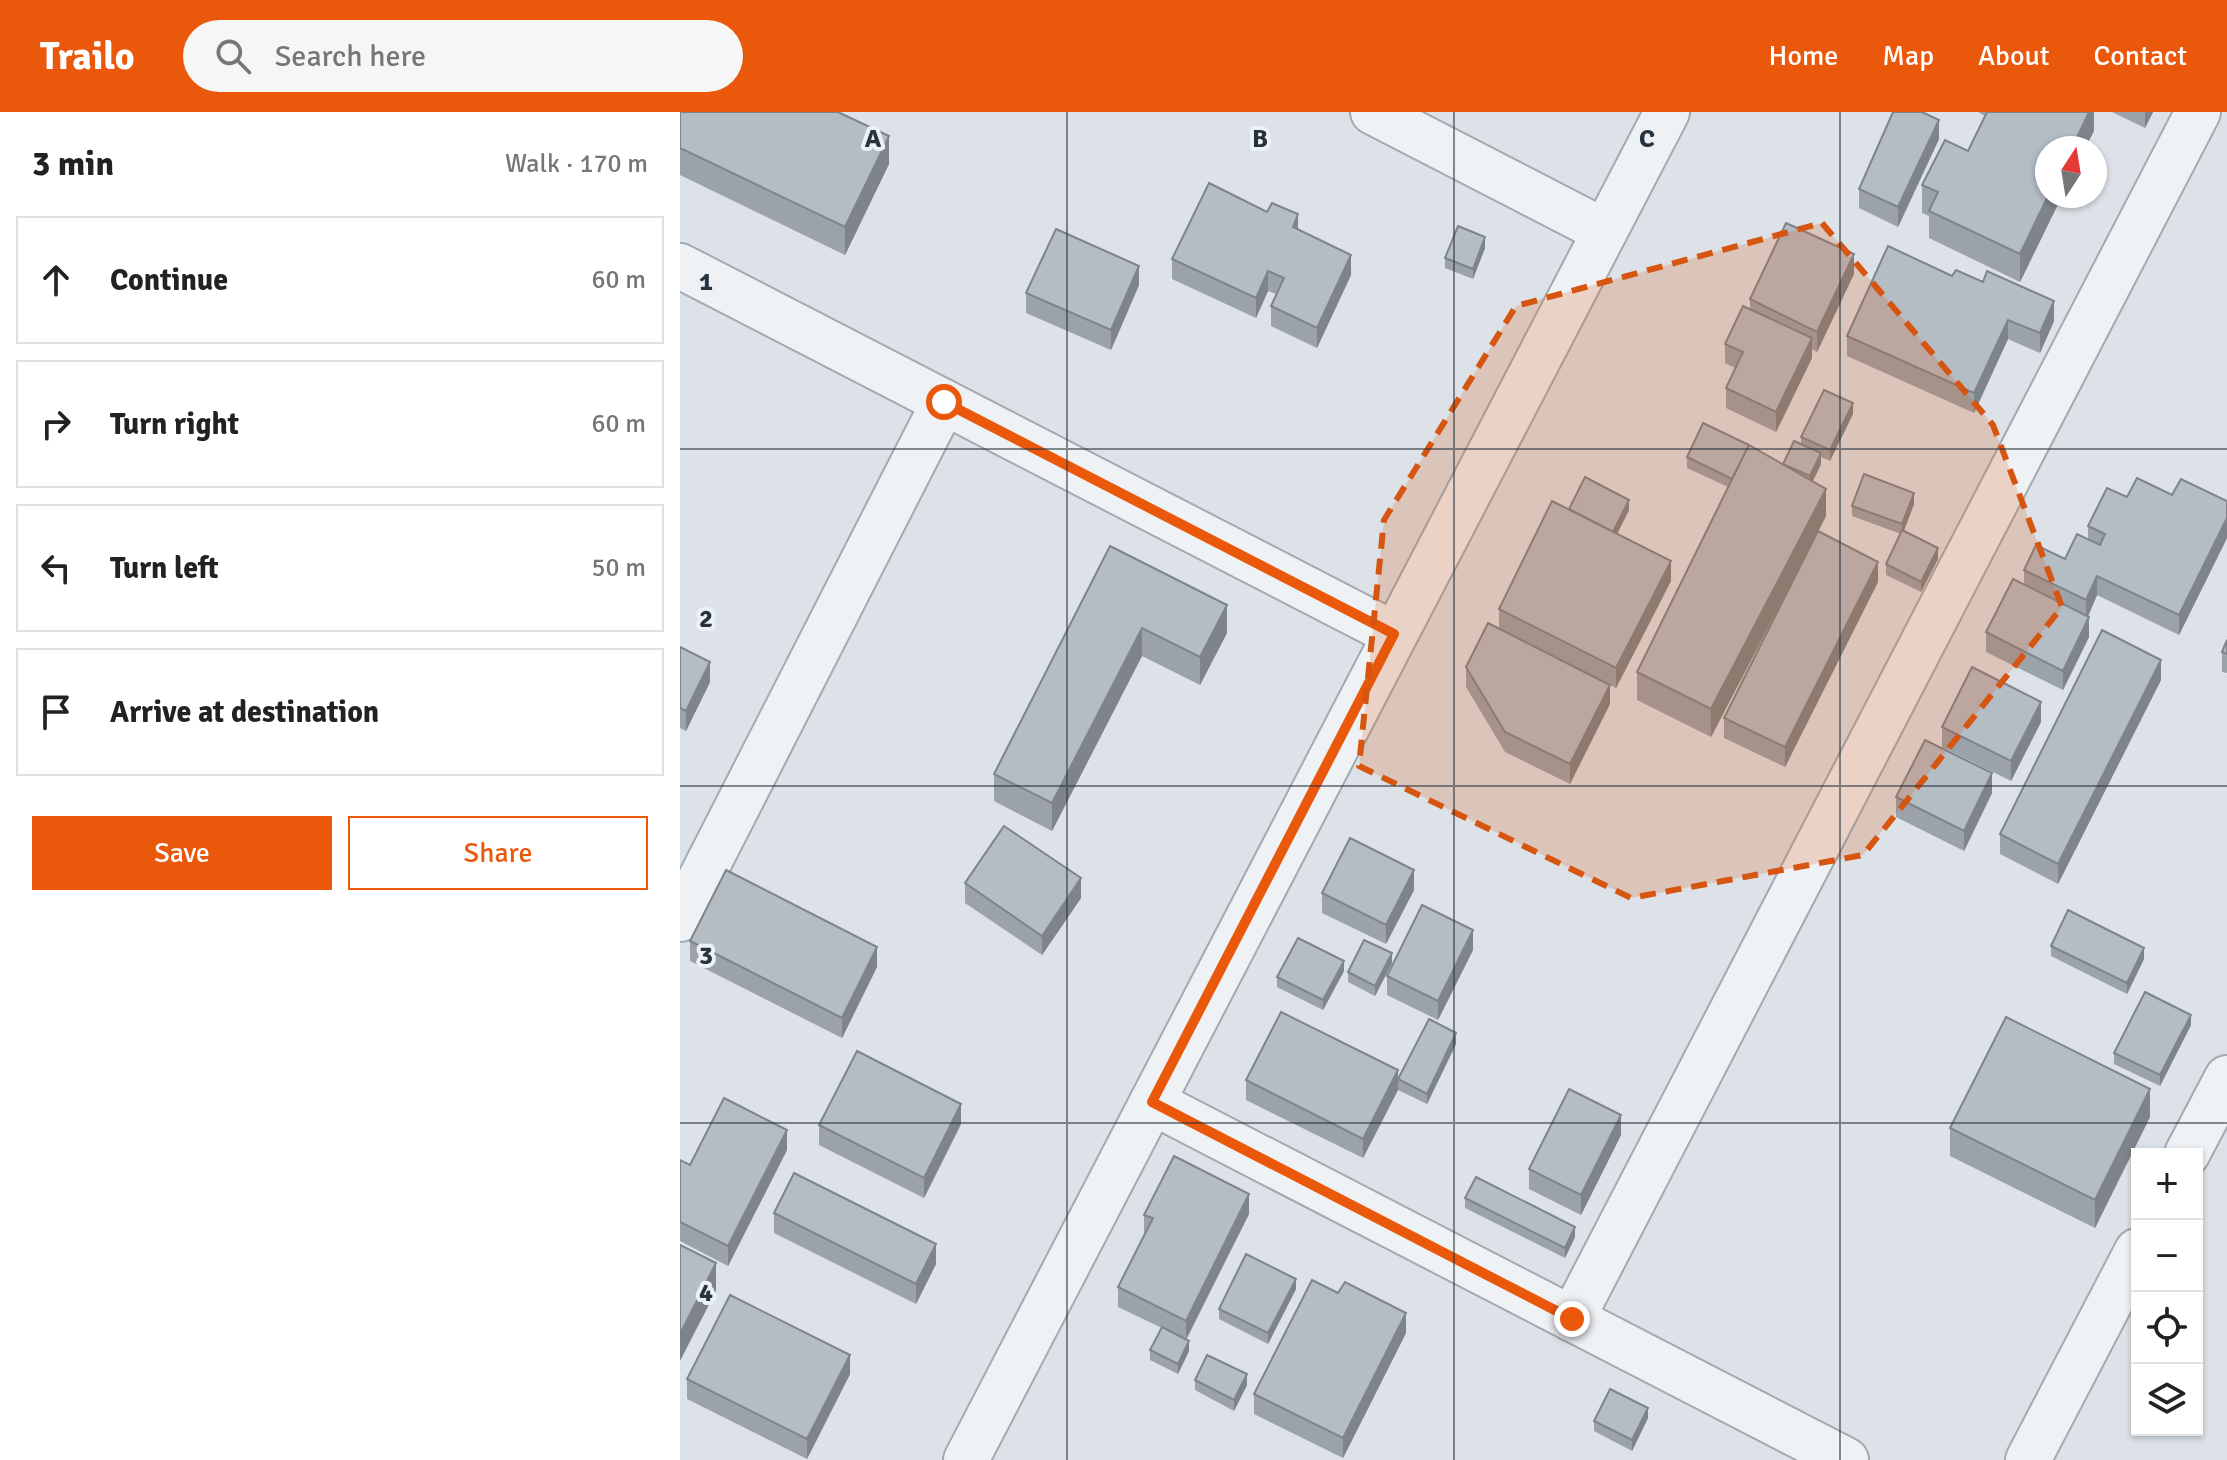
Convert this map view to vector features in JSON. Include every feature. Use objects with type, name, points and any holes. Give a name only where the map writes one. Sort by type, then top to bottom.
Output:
[{"type":"street","points":[[1373,112],[1604,231]]},
{"type":"street","points":[[966,1460],[1667,112]]},
{"type":"street","points":[[1572,1319],[2198,112]]},
{"type":"street","points":[[680,266],[1394,634]]},
{"type":"street","points":[[680,919],[944,402]]},
{"type":"street","points":[[2190,1148],[2227,1078]]},
{"type":"street","points":[[1152,1102],[1846,1460]]},
{"type":"street","points":[[2028,1460],[2131,1263]]},
{"type":"highlighted area","points":[[1822,223],[1993,425],[2062,607],[1863,855],[1631,898],[1359,766],[1384,520],[1516,306]]},
{"type":"building","points":[[680,112],[838,112],[889,136],[845,227],[680,148]]},
{"type":"building","points":[[1893,112],[1922,112],[1939,120],[1898,207],[1859,189]]},
{"type":"building","points":[[1987,112],[2089,112],[2078,136],[2035,136],[2035,208],[2042,208],[2020,254],[1929,211],[1938,192],[1922,185],[1945,140],[1968,151]]},
{"type":"building","points":[[1209,183],[1267,212],[1272,203],[1298,214],[1293,227],[1351,255],[1317,328],[1271,306],[1284,278],[1268,271],[1256,298],[1172,259]]},
{"type":"building","points":[[1786,223],[1854,254],[1817,332],[1750,299]]},
{"type":"building","points":[[1458,226],[1485,237],[1473,269],[1445,258]]},
{"type":"building","points":[[1056,229],[1139,266],[1111,330],[1026,293]]},
{"type":"building","points":[[1888,246],[1952,276],[1956,270],[1983,282],[1987,271],[2054,301],[2040,333],[2008,320],[1974,393],[1847,336]]},
{"type":"building","points":[[1743,306],[1812,338],[1776,412],[1726,388],[1743,352],[1725,344]]},
{"type":"building","points":[[1824,390],[1853,403],[1830,450],[1801,437]]},
{"type":"building","points":[[1703,423],[1749,445],[1732,479],[1687,457]]},
{"type":"building","points":[[1794,441],[1821,453],[1810,476],[1783,464]]},
{"type":"building","points":[[1749,445],[1826,489],[1711,709],[1637,672]]},
{"type":"building","points":[[1864,474],[1914,493],[1902,524],[1852,506]]},
{"type":"building","points":[[1585,477],[1629,500],[1613,532],[1569,509]]},
{"type":"building","points":[[2137,478],[2172,495],[2181,479],[2227,501],[2227,518],[2179,615],[2097,576],[2086,600],[2024,570],[2036,545],[2065,559],[2077,534],[2100,545],[2105,534],[2088,526],[2107,488],[2127,497]]},
{"type":"building","points":[[1552,501],[1671,561],[1616,668],[1499,609]]},
{"type":"building","points":[[1902,530],[1938,548],[1921,582],[1886,564]]},
{"type":"building","points":[[1818,531],[1878,562],[1785,747],[1724,718]]},
{"type":"building","points":[[1110,546],[1227,605],[1200,657],[1142,628],[1052,803],[994,774]]},
{"type":"building","points":[[2013,579],[2089,617],[2063,671],[1986,632]]},
{"type":"building","points":[[1488,623],[1610,685],[1570,764],[1505,732],[1466,667]]},
{"type":"building","points":[[2102,630],[2161,660],[2058,864],[2000,834]]},
{"type":"building","points":[[680,647],[710,662],[686,711],[680,708]]},
{"type":"building","points":[[1972,667],[2041,702],[2011,761],[1942,727]]},
{"type":"building","points":[[1925,740],[1992,773],[1964,831],[1896,797]]},
{"type":"building","points":[[1004,826],[1081,878],[1042,936],[965,883]]},
{"type":"building","points":[[1350,838],[1414,870],[1386,925],[1322,893]]},
{"type":"building","points":[[726,870],[877,947],[842,1018],[690,941]]},
{"type":"building","points":[[1422,905],[1473,930],[1438,1001],[1387,976]]},
{"type":"building","points":[[2068,910],[2144,948],[2127,983],[2051,946]]},
{"type":"building","points":[[1298,938],[1344,961],[1323,1000],[1277,977]]},
{"type":"building","points":[[1364,940],[1392,953],[1375,986],[1348,972]]},
{"type":"building","points":[[2145,992],[2191,1015],[2160,1075],[2114,1053]]},
{"type":"building","points":[[1281,1012],[1398,1070],[1363,1139],[1246,1080]]},
{"type":"building","points":[[2006,1017],[2150,1089],[2095,1200],[1950,1128]]},
{"type":"building","points":[[1429,1019],[1456,1033],[1427,1094],[1398,1079]]},
{"type":"building","points":[[857,1051],[961,1104],[924,1178],[819,1125]]},
{"type":"building","points":[[1569,1089],[1621,1115],[1581,1195],[1529,1169]]},
{"type":"building","points":[[724,1098],[787,1130],[728,1246],[680,1222],[680,1160],[690,1165]]},
{"type":"building","points":[[1174,1156],[1249,1194],[1186,1321],[1118,1287],[1153,1218],[1144,1215]]},
{"type":"building","points":[[794,1173],[936,1244],[916,1284],[774,1213]]},
{"type":"building","points":[[1476,1177],[1575,1227],[1565,1248],[1465,1198]]},
{"type":"building","points":[[680,1245],[716,1263],[680,1334]]},
{"type":"building","points":[[1246,1254],[1296,1279],[1268,1333],[1219,1309]]},
{"type":"building","points":[[1312,1280],[1338,1293],[1345,1282],[1406,1313],[1343,1438],[1254,1394]]},
{"type":"building","points":[[730,1295],[850,1355],[807,1439],[687,1379]]},
{"type":"building","points":[[1162,1327],[1189,1341],[1178,1364],[1150,1350]]},
{"type":"building","points":[[1207,1355],[1247,1374],[1234,1400],[1195,1380]]},
{"type":"building","points":[[1610,1389],[1648,1408],[1632,1440],[1594,1421]]},
{"type":"route","points":[[944,402],[1394,634],[1152,1102],[1572,1319]]}]
